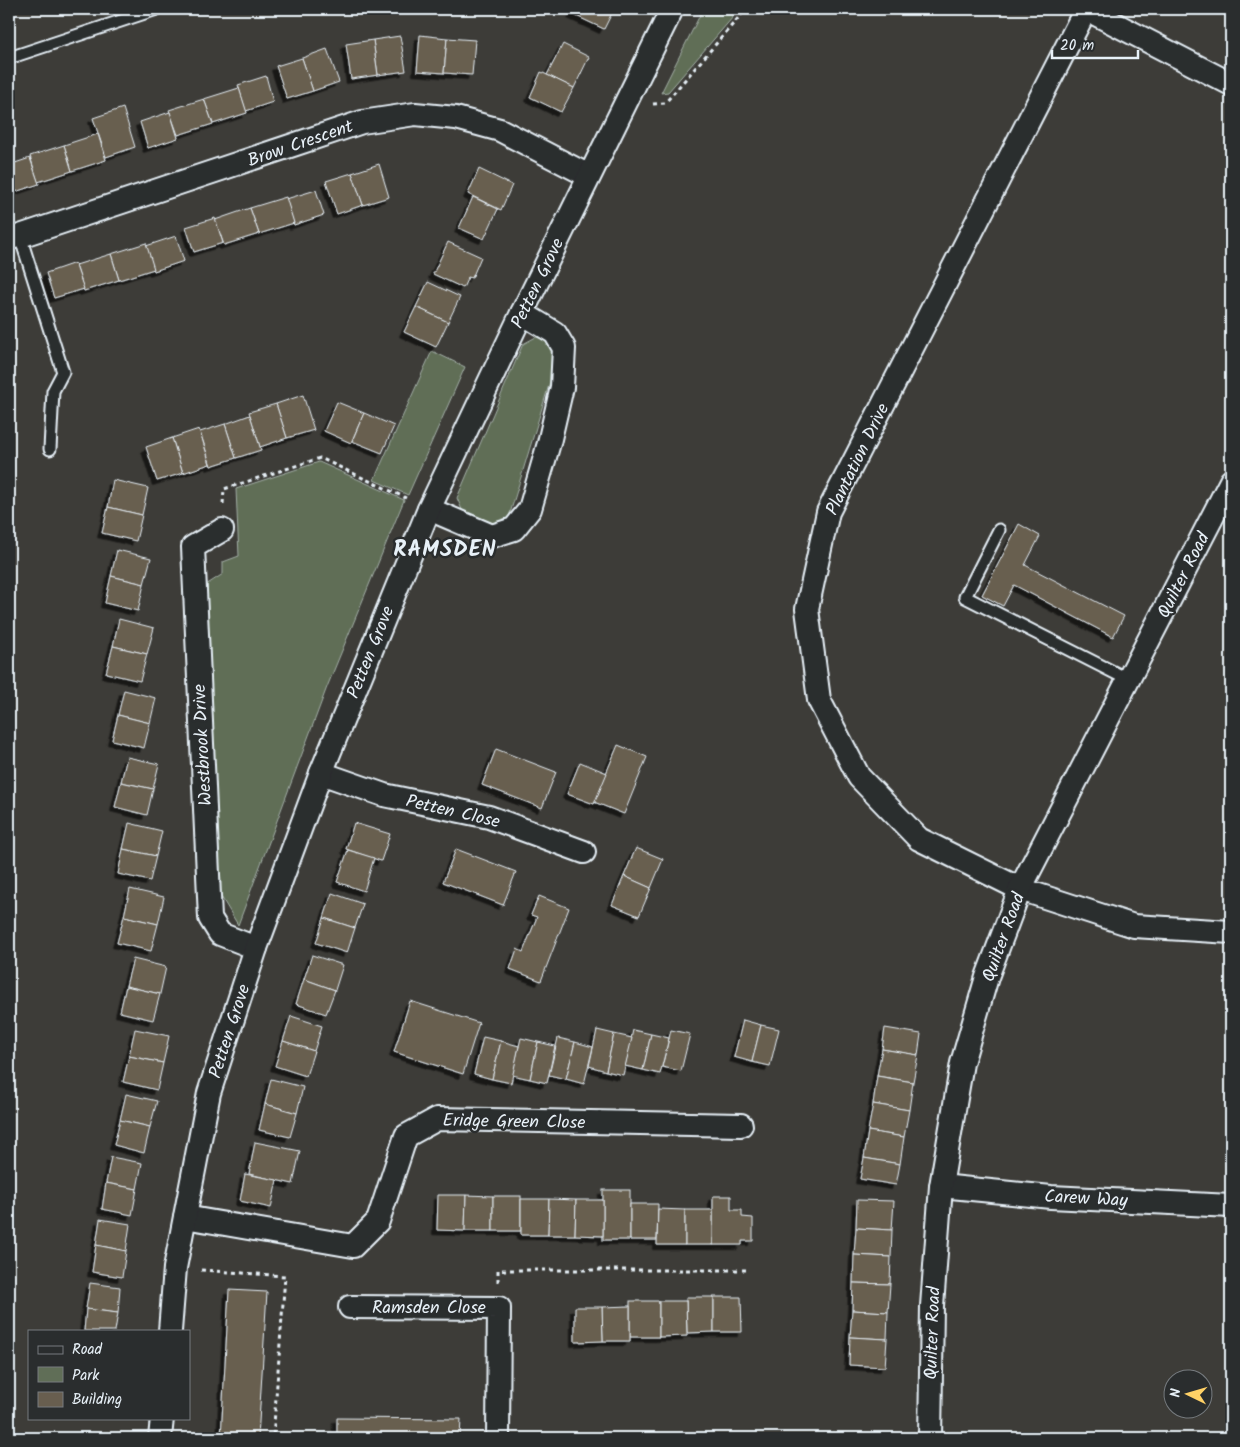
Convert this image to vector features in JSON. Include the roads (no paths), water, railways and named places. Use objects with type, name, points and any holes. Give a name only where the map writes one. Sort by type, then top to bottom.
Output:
[{"type":"street","name":"Petten Grove","points":[[170,1330],[175,1268],[209,1093],[256,948],[321,773],[429,509],[522,313],[672,9]]},
{"type":"street","points":[[1086,9],[1231,84]]},
{"type":"street","name":"Plantation Drive","points":[[1086,9],[828,512],[807,609],[820,700],[859,777],[918,839],[1020,889],[1134,926],[1231,932]]},
{"type":"street","name":"Brow Crescent","points":[[14,237],[362,122],[415,114],[456,118],[500,130],[589,176]]},
{"type":"street","points":[[429,509],[492,536],[514,529],[530,509],[549,443],[562,387],[564,348],[555,333],[522,313]]},
{"type":"street","name":"Quilter Road","points":[[930,1438],[932,1306],[941,1186],[962,1063],[987,977],[1020,889],[1231,481]]},
{"type":"street","name":"Westbrook Drive","points":[[222,530],[193,547],[210,918],[220,934],[256,948]]},
{"type":"street","name":"Petten Close","points":[[321,773],[384,794],[489,817],[584,852]]},
{"type":"street","name":"Eridge Green Close","points":[[185,1217],[353,1246],[378,1221],[406,1136],[437,1118],[741,1125]]},
{"type":"street","name":"Carew Way","points":[[941,1186],[1052,1197],[1231,1206]]},
{"type":"street","name":"Ramsden Close","points":[[350,1307],[498,1308],[498,1438]]},
{"type":"street","points":[[160,1438],[162,1420]]},
{"type":"lane","points":[[9,58],[157,9]]},
{"type":"lane","points":[[14,237],[63,372],[53,391],[50,449]]},
{"type":"lane","points":[[999,530],[965,597],[1129,680]]},
{"type":"district","name":"RAMSDEN","points":[[445,548]]}]
